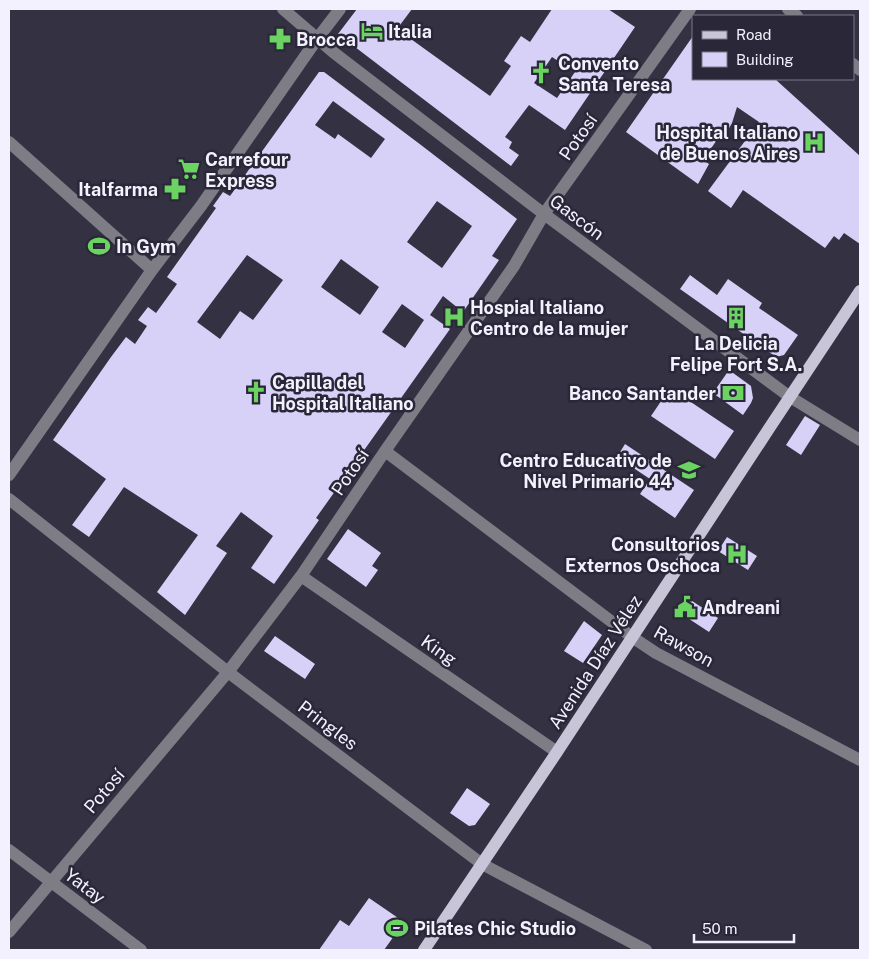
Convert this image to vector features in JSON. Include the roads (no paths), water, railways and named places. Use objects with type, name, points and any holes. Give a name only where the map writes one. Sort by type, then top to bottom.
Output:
[{"type":"main road","name":"Avenida Díaz Vélez","points":[[424,950],[557,752],[860,291]]},
{"type":"street","name":"Gascón","points":[[283,9],[317,39],[544,214],[790,397],[860,440]]},
{"type":"street","points":[[9,475],[152,270],[201,206],[340,9]]},
{"type":"street","name":"Potosí","points":[[9,932],[228,672],[301,576],[385,451],[514,266],[544,214],[690,9]]},
{"type":"street","points":[[9,142],[152,270]]},
{"type":"street","name":"Rawson","points":[[385,451],[632,637],[656,653],[860,760]]},
{"type":"street","name":"Pringles","points":[[9,499],[228,672],[482,864],[646,950]]},
{"type":"street","name":"King","points":[[301,576],[557,752]]},
{"type":"street","name":"Yatay","points":[[9,850],[141,950]]},
{"type":"place","name":"Italia","points":[[372,31]]},
{"type":"place","name":"Brocca","points":[[280,39]]},
{"type":"place","name":"Convento Santa Teresa","points":[[541,73]]},
{"type":"place","name":"Hospital Italiano de Buenos Aires","points":[[814,142]]},
{"type":"place","name":"Carrefour Express","points":[[189,169]]},
{"type":"place","name":"Italfarma","points":[[175,189]]},
{"type":"place","name":"In Gym","points":[[99,246]]},
{"type":"place","name":"Hospial Italiano Centro de la mujer","points":[[454,317]]},
{"type":"place","name":"La Delicia Felipe Fort S.A.","points":[[736,318]]},
{"type":"place","name":"Capilla del Hospital Italiano","points":[[256,392]]},
{"type":"place","name":"Banco Santander","points":[[733,393]]},
{"type":"place","name":"Centro Educativo de Nivel Primario 44","points":[[689,470]]},
{"type":"place","name":"Consultorios Externos Oschoca","points":[[737,554]]},
{"type":"place","name":"Andreani","points":[[685,607]]},
{"type":"place","name":"Pilates Chic Studio","points":[[397,928]]}]
